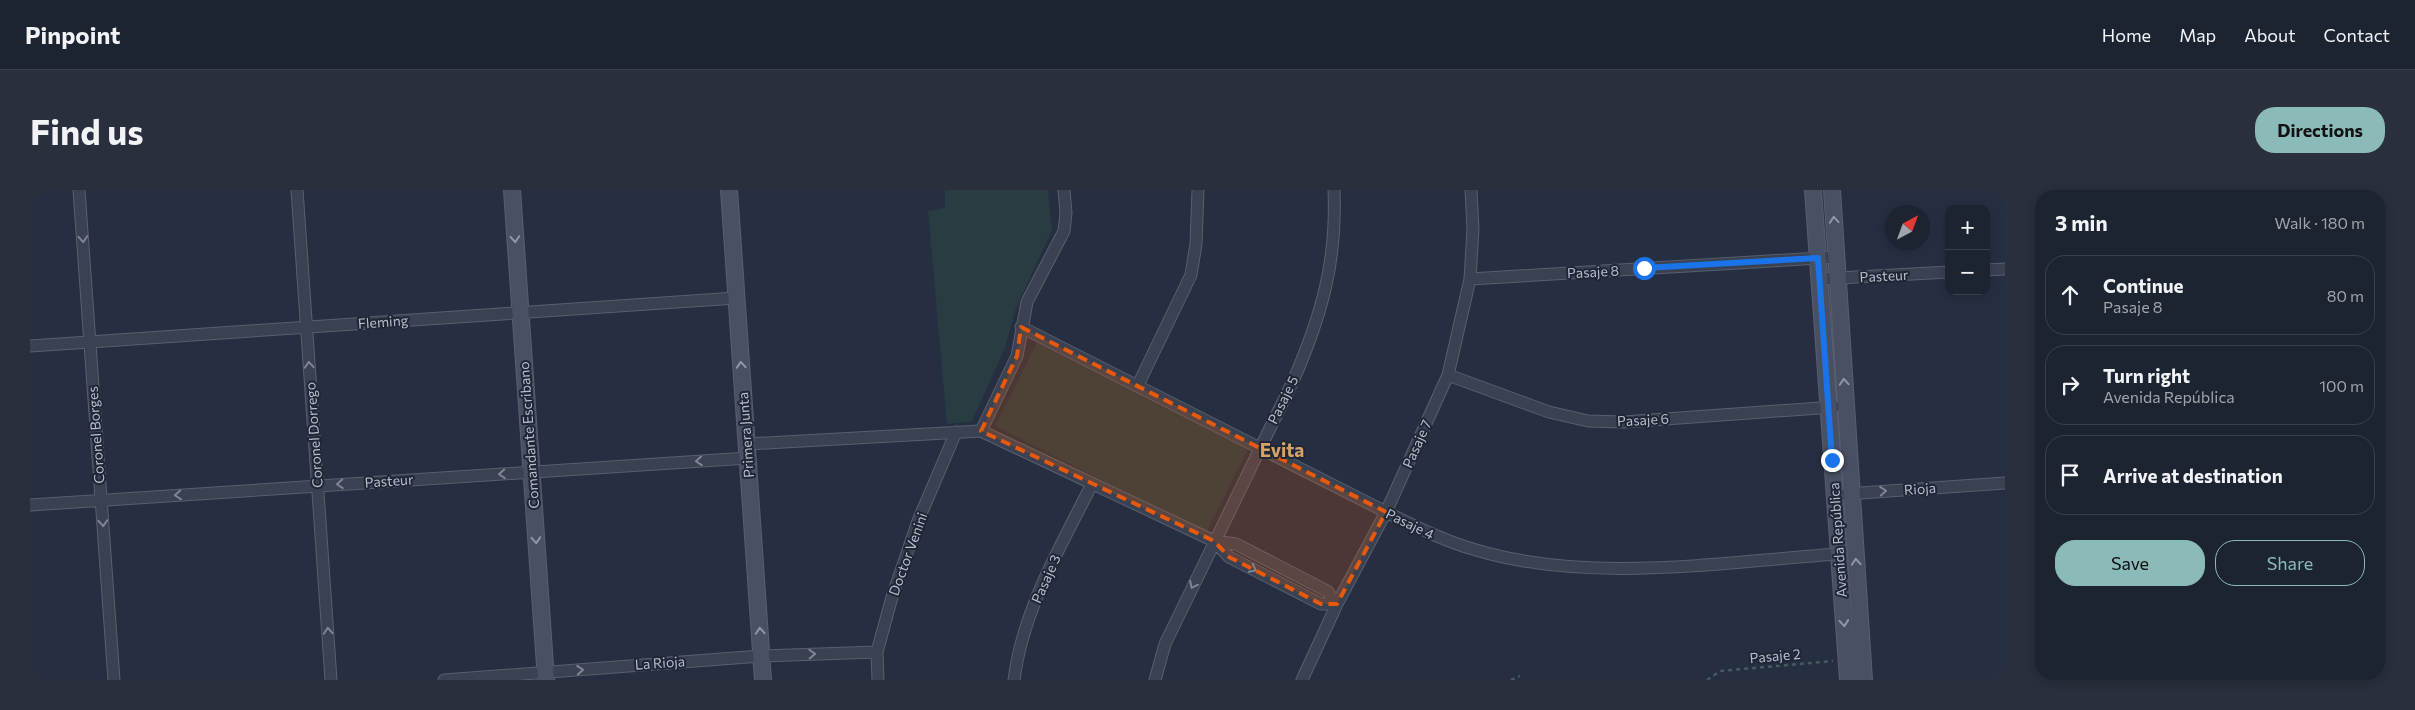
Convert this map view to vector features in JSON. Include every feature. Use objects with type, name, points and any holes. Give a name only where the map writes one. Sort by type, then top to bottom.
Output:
[{"type":"main road","name":"Comandante Escribano","points":[[512,190],[546,676]]},
{"type":"main road","name":"Primera Junta","points":[[729,190],[763,680]]},
{"type":"main road","name":"Avenida República","points":[[1814,190],[1848,680]]},
{"type":"main road","name":"Avenida República","points":[[1832,190],[1864,680]]},
{"type":"street","name":"Coronel Borges","points":[[80,190],[114,680]]},
{"type":"street","name":"Coronel Dorrego","points":[[297,190],[331,680]]},
{"type":"street","points":[[1064,190],[1066,213],[1064,231],[1027,302],[1017,356],[981,430],[1214,541],[1236,544],[1327,591],[1338,604]]},
{"type":"street","points":[[1138,385],[1191,275],[1196,244],[1198,190]]},
{"type":"street","name":"Pasaje 5","points":[[1155,680],[1165,644],[1294,379],[1321,308],[1334,245],[1334,190]]},
{"type":"street","name":"Pasaje 7","points":[[1302,680],[1338,604],[1386,512],[1448,375],[1470,279],[1473,229],[1471,190]]},
{"type":"street","name":"Pasaje 8","points":[[1470,279],[1836,257]]},
{"type":"street","points":[[1990,270],[2005,269]]},
{"type":"street","name":"Pasteur","points":[[1820,279],[1945,272]]},
{"type":"street","name":"Fleming","points":[[30,346],[736,298]]},
{"type":"street","name":"Pasaje 4","points":[[1021,327],[1386,512],[1446,541],[1478,551],[1532,561],[1596,568],[1636,568],[1838,554]]},
{"type":"street","name":"Pasaje 6","points":[[1448,375],[1548,412],[1588,421],[1624,422],[1846,407]]},
{"type":"street","name":"Pasteur","points":[[30,505],[532,472],[981,430]]},
{"type":"street","name":"Doctor Venini","points":[[878,680],[877,652],[892,597],[918,521],[956,432]]},
{"type":"street","name":"Rioja","points":[[1834,494],[2005,483]]},
{"type":"street","name":"Pasaje 3","points":[[1014,680],[1016,664],[1036,599],[1092,484]]},
{"type":"street","name":"La Rioja","points":[[444,680],[546,676],[761,656],[877,652]]},
{"type":"path","name":"Pasaje 2","points":[[1707,680],[1720,671],[1847,660]]},
{"type":"path","points":[[1511,680],[1520,676]]},
{"type":"highlighted area","points":[[1021,327],[1386,512],[1337,604],[1321,604],[1229,557],[1214,541],[981,431],[1017,356]]},
{"type":"shaded area","points":[[945,190],[1048,190],[1052,230],[1016,308],[1005,348],[972,421],[947,424],[928,211],[945,208]]},
{"type":"shaded area","points":[[1037,343],[1248,449],[1206,533],[995,426]]},
{"type":"district","name":"Evita","points":[[1282,450]]},
{"type":"route","points":[[1644,268],[1818,258],[1832,460]]}]
